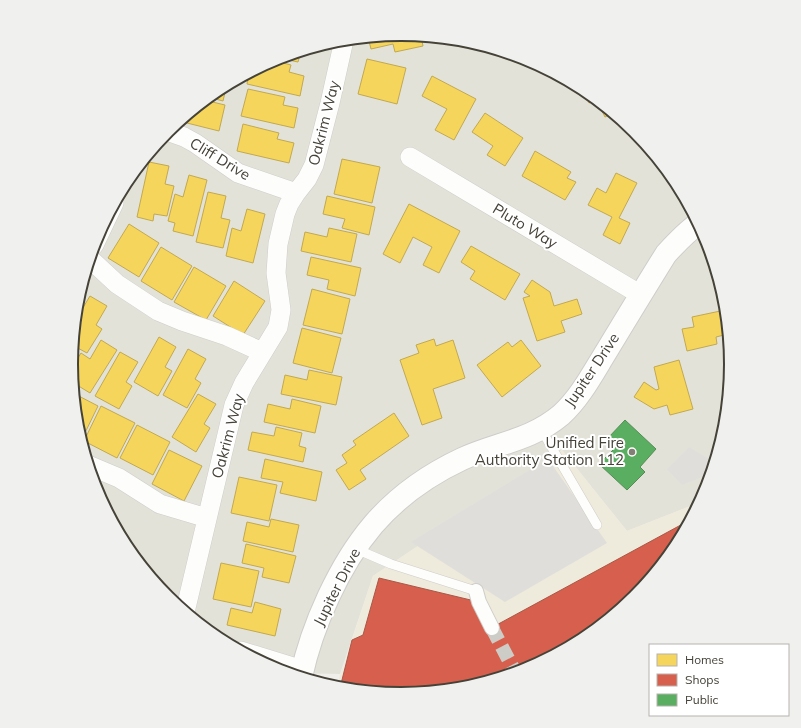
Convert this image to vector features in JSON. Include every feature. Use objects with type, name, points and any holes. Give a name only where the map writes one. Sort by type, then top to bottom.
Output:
[{"type":"street","name":"Oakrim Way","points":[[186,606],[234,405],[244,383],[262,352],[275,334],[280,319],[280,300],[276,273],[277,254],[285,214],[296,193],[307,179],[314,165],[330,104],[343,46]]},
{"type":"street","name":"Cliff Drive","points":[[175,134],[195,143],[238,173],[296,193]]},
{"type":"street","name":"Pluto Way","points":[[410,157],[641,295]]},
{"type":"street","name":"Jupiter Drive","points":[[302,672],[309,647],[323,610],[343,569],[377,521],[396,502],[422,481],[445,467],[464,458],[522,438],[541,429],[561,415],[585,386],[666,254],[693,228]]},
{"type":"street","points":[[94,263],[117,284],[158,311],[182,321],[227,336],[262,352]]},
{"type":"street","points":[[95,468],[119,478],[160,504],[171,509],[207,518]]},
{"type":"street","points":[[476,591],[479,602],[492,628]]},
{"type":"lane","points":[[541,429],[597,525]]},
{"type":"lane","points":[[356,549],[391,564],[476,591]]},
{"type":"shaded area","points":[[400,41],[464,47],[504,58],[524,66],[543,74],[580,95],[613,121],[629,136],[657,167],[669,185],[699,240],[717,301],[721,322],[724,364],[721,406],[717,427],[706,468],[690,506],[627,531],[562,450],[373,576],[340,674],[308,673],[258,654],[239,644],[221,633],[188,607],[144,561],[121,525],[102,488],[84,427],[78,385],[78,343],[84,301],[102,240],[121,202],[132,185],[144,167],[172,136],[188,121],[221,95],[258,74],[277,66],[297,58],[337,47]]},
{"type":"shaded area","points":[[689,447],[708,460],[703,476],[682,485],[667,469]]},
{"type":"shaded area","points":[[562,450],[627,531],[690,506],[680,526],[658,559],[482,676],[464,681],[400,687],[338,681],[373,576]]},
{"type":"shaded area","points":[[548,459],[607,543],[505,602],[411,542]]},
{"type":"building: Homes","points":[[379,42],[422,42],[423,46],[395,52],[393,44],[371,49],[369,43]]},
{"type":"building: Homes","points":[[299,57],[298,62],[291,60]]},
{"type":"building: Homes","points":[[367,59],[406,68],[397,104],[358,94]]},
{"type":"building: Homes","points":[[284,63],[291,65],[289,72],[304,76],[300,96],[247,84],[248,79]]},
{"type":"building: Homes","points":[[432,76],[476,99],[454,140],[435,130],[447,109],[422,96]]},
{"type":"building: Homes","points":[[248,89],[285,97],[283,105],[298,108],[294,128],[241,116]]},
{"type":"building: Homes","points":[[225,93],[223,101],[216,99]]},
{"type":"building: Homes","points":[[212,102],[225,105],[219,131],[186,123]]},
{"type":"building: Homes","points":[[485,113],[523,138],[505,166],[487,155],[493,146],[472,132]]},
{"type":"building: Homes","points":[[243,124],[279,133],[277,139],[294,143],[289,163],[237,151]]},
{"type":"building: Homes","points":[[535,151],[571,172],[567,178],[576,182],[565,200],[522,176]]},
{"type":"building: Homes","points":[[342,159],[380,167],[372,203],[334,194]]},
{"type":"building: Homes","points":[[149,162],[169,166],[165,184],[174,186],[167,216],[154,214],[153,221],[137,217]]},
{"type":"building: Homes","points":[[616,173],[637,183],[619,218],[630,223],[620,244],[603,235],[612,217],[588,205],[597,188],[606,193]]},
{"type":"building: Homes","points":[[189,175],[207,180],[193,236],[173,231],[175,223],[168,221],[175,194],[183,197]]},
{"type":"building: Homes","points":[[208,192],[226,196],[221,218],[230,220],[223,248],[196,242]]},
{"type":"building: Homes","points":[[327,196],[375,207],[369,235],[342,228],[345,219],[323,214]]},
{"type":"building: Homes","points":[[409,204],[460,231],[439,273],[423,265],[432,247],[413,237],[400,263],[383,254]]},
{"type":"building: Homes","points":[[247,209],[265,214],[253,263],[226,256],[232,228],[241,231]]},
{"type":"building: Homes","points":[[129,224],[159,243],[139,277],[108,258]]},
{"type":"building: Homes","points":[[329,228],[357,234],[351,262],[301,251],[305,232],[327,237]]},
{"type":"building: Homes","points":[[471,246],[520,274],[505,300],[470,279],[475,271],[461,262]]},
{"type":"building: Homes","points":[[161,247],[192,266],[172,300],[141,281]]},
{"type":"building: Homes","points":[[311,257],[361,268],[355,296],[327,289],[329,280],[307,275]]},
{"type":"building: Homes","points":[[194,267],[226,286],[206,320],[174,302]]},
{"type":"building: Homes","points":[[532,280],[550,292],[554,306],[577,299],[582,314],[561,321],[565,332],[537,341],[523,298],[530,296],[524,292]]},
{"type":"building: Homes","points":[[234,281],[265,301],[243,335],[213,316]]},
{"type":"building: Homes","points":[[312,289],[350,299],[342,334],[303,325]]},
{"type":"building: Homes","points":[[90,296],[107,306],[96,325],[102,329],[87,353],[78,348],[83,308]]},
{"type":"building: Homes","points":[[719,311],[722,335],[716,337],[717,344],[687,351],[682,329],[694,327],[692,317]]},
{"type":"building: Homes","points":[[302,328],[341,338],[332,373],[293,363]]},
{"type":"building: Homes","points":[[159,337],[176,347],[165,367],[172,371],[158,396],[134,382]]},
{"type":"building: Homes","points":[[434,339],[436,346],[453,340],[465,378],[433,389],[442,418],[422,425],[400,360],[419,353],[416,345]]},
{"type":"building: Homes","points":[[101,340],[117,350],[90,393],[78,386],[78,358],[81,353],[90,359]]},
{"type":"building: Homes","points":[[521,340],[541,366],[502,397],[477,365],[508,342],[512,347]]},
{"type":"building: Homes","points":[[188,349],[206,359],[195,379],[201,383],[187,408],[163,395]]},
{"type":"building: Homes","points":[[120,352],[138,362],[126,382],[132,386],[119,409],[95,396]]},
{"type":"building: Homes","points":[[679,360],[693,409],[670,415],[667,405],[654,409],[634,397],[644,382],[656,390],[659,389],[654,367]]},
{"type":"building: Homes","points":[[309,370],[342,377],[336,405],[281,394],[285,375],[307,380]]},
{"type":"building: Homes","points":[[198,394],[216,404],[204,424],[210,428],[196,452],[172,437]]},
{"type":"building: Homes","points":[[79,396],[98,406],[85,432]]},
{"type":"building: Homes","points":[[292,399],[321,406],[315,433],[264,422],[268,404],[290,409]]},
{"type":"building: Homes","points":[[101,406],[135,423],[117,458],[88,443],[86,436]]},
{"type":"building: Homes","points":[[394,413],[409,436],[360,470],[366,479],[349,490],[336,470],[347,463],[342,455],[356,445],[353,441]]},
{"type":"building: Homes","points":[[137,425],[170,442],[153,475],[120,458]]},
{"type":"building: Homes","points":[[276,427],[302,433],[299,446],[306,448],[303,462],[248,450],[252,432],[274,436]]},
{"type":"building: Homes","points":[[169,450],[202,466],[184,501],[152,484]]},
{"type":"building: Homes","points":[[265,459],[322,472],[316,501],[280,493],[283,482],[261,478]]},
{"type":"building: Homes","points":[[239,477],[277,485],[269,521],[231,513]]},
{"type":"building: Homes","points":[[271,519],[299,525],[293,552],[243,541],[247,522],[269,527]]},
{"type":"building: Homes","points":[[246,544],[296,556],[289,583],[262,577],[264,568],[242,563]]},
{"type":"building: Homes","points":[[221,563],[259,571],[251,607],[213,599]]},
{"type":"building: Homes","points":[[255,602],[281,609],[275,636],[227,625],[231,608],[252,613]]},
{"type":"building: Shops","points":[[680,525],[657,561],[613,607],[580,633],[543,654],[504,670],[484,676],[443,684],[400,687],[342,682],[352,640],[363,635],[379,578],[479,602],[491,628]]},
{"type":"building: Public","name":"Unified Fire Authority Station 112","points":[[625,420],[656,449],[640,467],[645,472],[627,490],[599,464],[617,446],[608,438]]},
{"type":"tunnel","points":[[492,628],[512,667]]},
{"type":"place","name":"Unified Fire Authority Station 112","points":[[632,452]]}]
